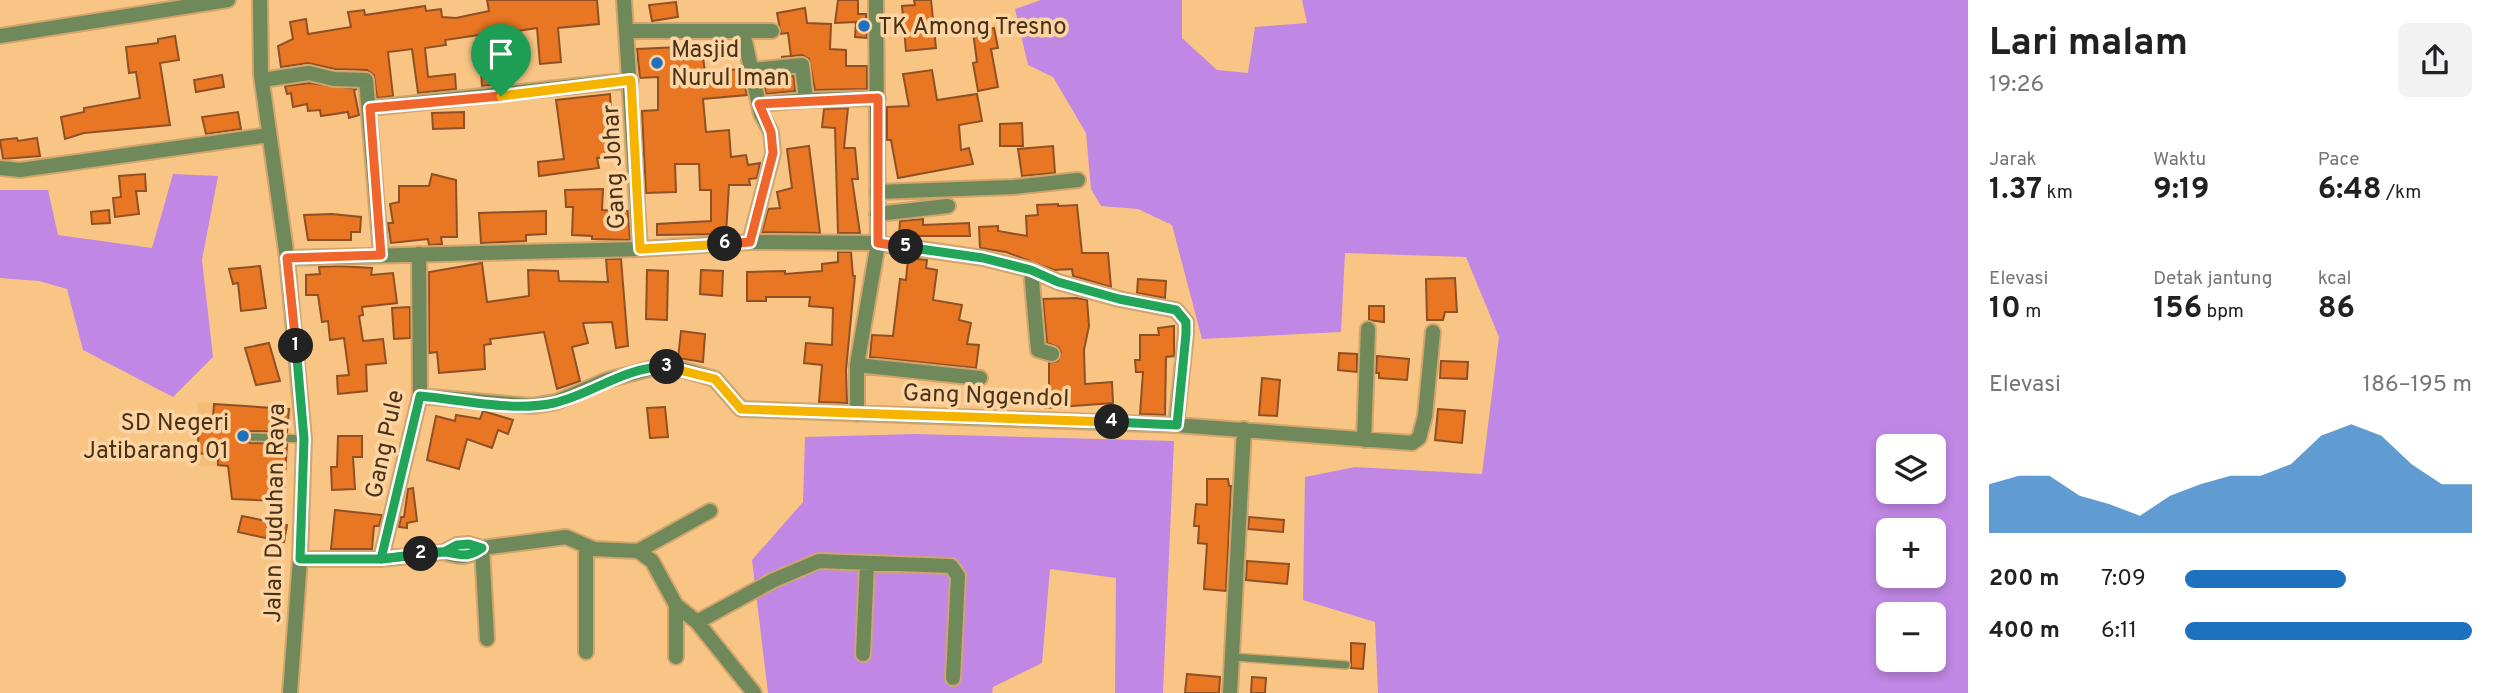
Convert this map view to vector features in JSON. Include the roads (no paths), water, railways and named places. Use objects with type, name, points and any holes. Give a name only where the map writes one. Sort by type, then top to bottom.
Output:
[{"type":"street","points":[[0,36],[228,0]]},
{"type":"street","name":"Jalan Duduhan Raya","points":[[260,0],[262,80],[287,258],[304,439],[300,559],[290,693]]},
{"type":"street","name":"Gang Johar","points":[[624,0],[640,249]]},
{"type":"street","points":[[857,414],[858,365],[878,243],[876,0]]},
{"type":"street","points":[[626,32],[772,31]]},
{"type":"street","points":[[743,32],[759,104],[771,132],[773,153],[750,242]]},
{"type":"street","points":[[752,70],[802,65],[806,100]]},
{"type":"street","points":[[262,80],[309,73],[334,79],[363,80],[369,89],[381,255]]},
{"type":"street","points":[[370,108],[631,80]]},
{"type":"street","points":[[759,104],[878,98]]},
{"type":"street","points":[[0,168],[20,170],[269,135]]},
{"type":"street","points":[[877,192],[1013,187],[1078,180]]},
{"type":"street","points":[[877,214],[948,206]]},
{"type":"street","points":[[287,258],[640,249],[750,242],[878,243],[983,258],[1031,270],[1058,282],[1119,299],[1176,310],[1183,315],[1186,334],[1177,425]]},
{"type":"street","name":"Gang Pule","points":[[381,559],[420,396],[419,254]]},
{"type":"street","points":[[1031,270],[1038,350],[1052,354]]},
{"type":"street","points":[[1364,440],[1368,329]]},
{"type":"street","name":"Gang Nggendol","points":[[420,396],[532,407],[556,402],[607,380],[657,367],[674,367],[715,379],[741,409],[1177,425],[1412,443],[1419,438],[1423,424],[1433,332]]},
{"type":"street","points":[[858,365],[980,379]]},
{"type":"street","points":[[1230,693],[1244,429]]},
{"type":"street","points":[[300,559],[381,559],[451,548],[457,557],[470,556],[482,548],[524,544],[550,537],[566,537],[594,549],[638,551],[710,511]]},
{"type":"street","points":[[586,546],[586,652]]},
{"type":"street","points":[[482,548],[487,639]]},
{"type":"street","points":[[638,551],[652,561],[676,605],[697,622],[754,693]]},
{"type":"street","points":[[697,622],[774,580],[819,561],[951,566],[958,576],[953,678]]},
{"type":"street","points":[[863,654],[867,564]]},
{"type":"street","points":[[676,605],[676,657]]},
{"type":"lane","points":[[251,437],[304,439]]},
{"type":"lane","points":[[1233,657],[1346,665]]},
{"type":"place","name":"TK Among Tresno","points":[[864,26]]},
{"type":"place","name":"Masjid Nurul Iman","points":[[657,63]]},
{"type":"place","name":"SD Negeri Jatibarang 01","points":[[243,436]]}]
